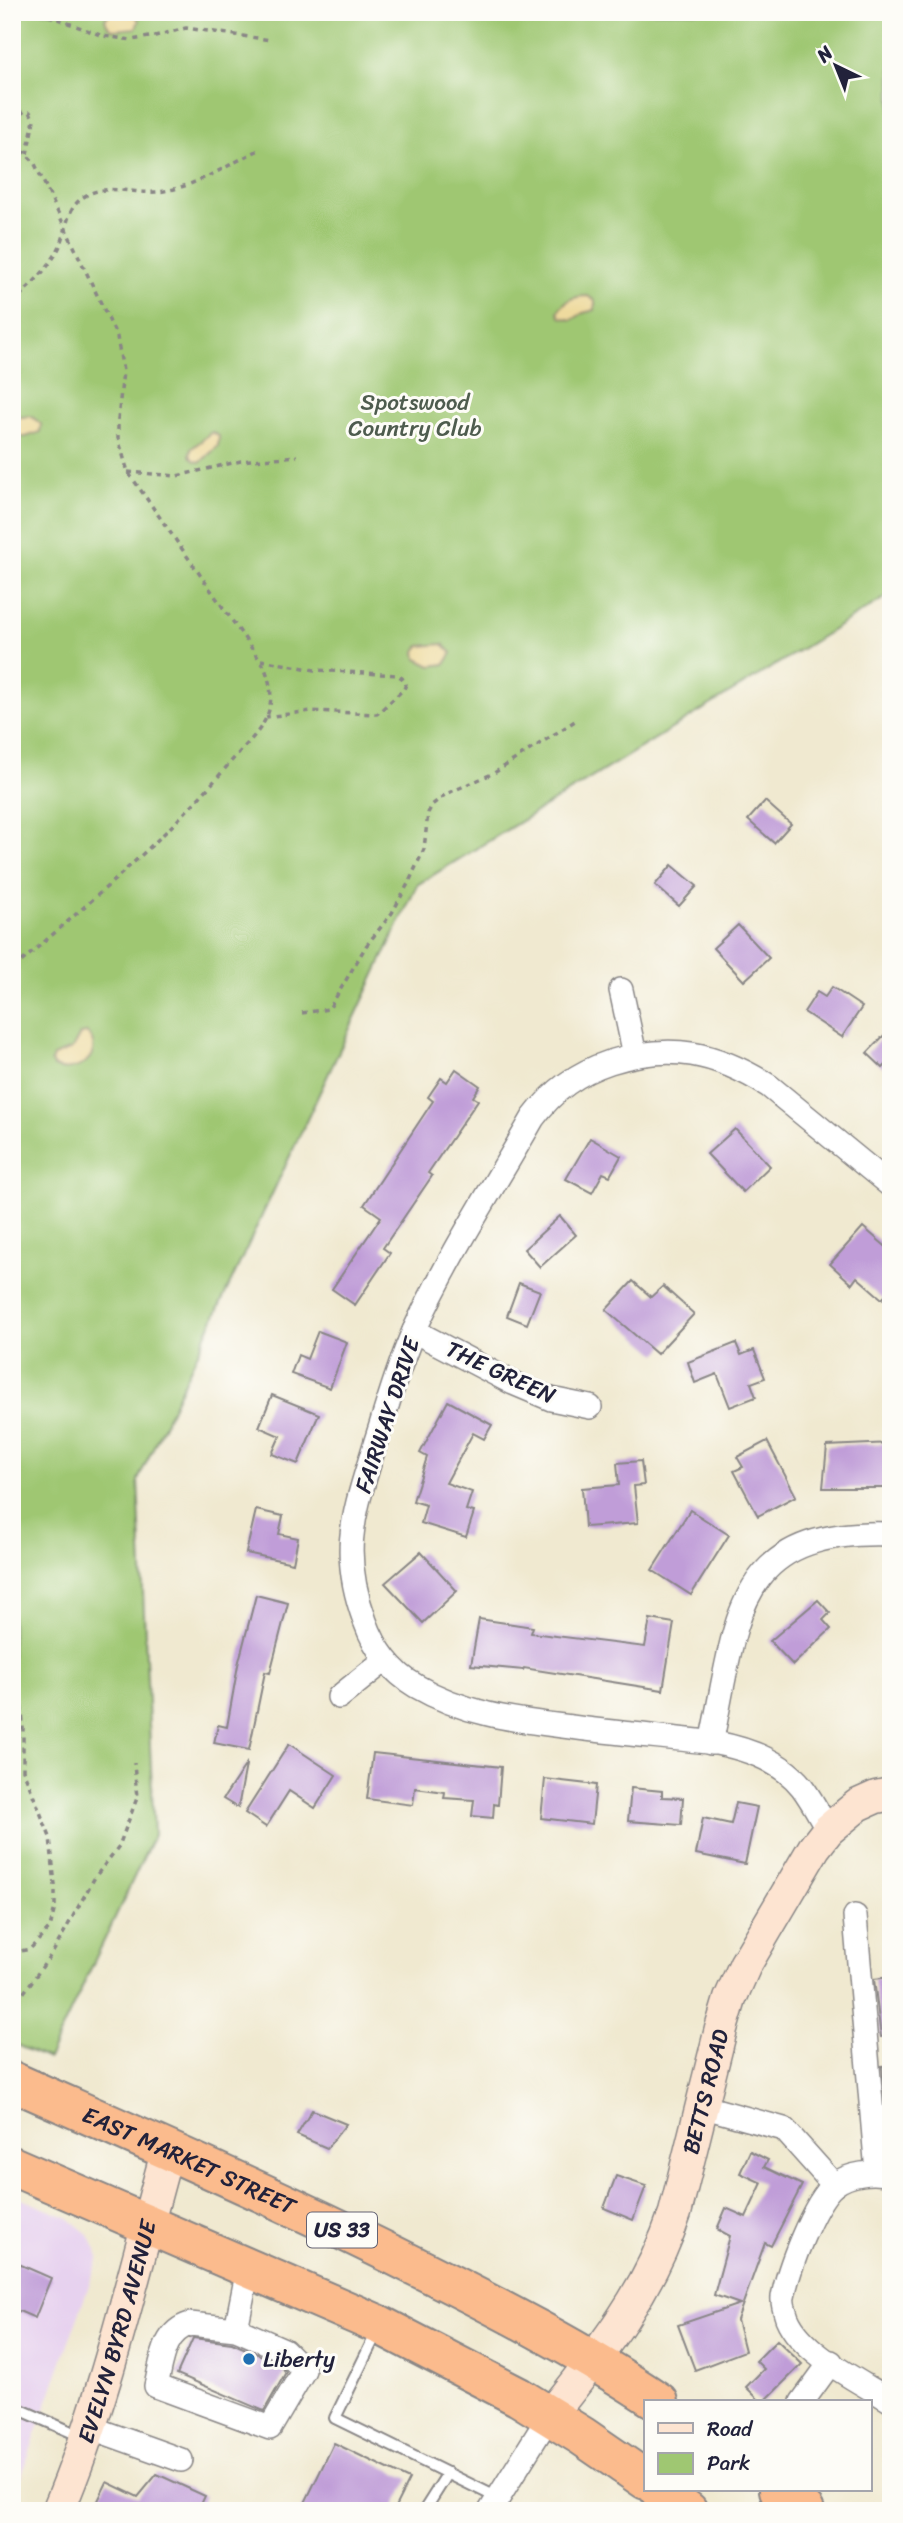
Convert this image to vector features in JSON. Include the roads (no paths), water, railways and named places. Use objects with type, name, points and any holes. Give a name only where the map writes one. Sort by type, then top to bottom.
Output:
[{"type":"highway","name":"EAST MARKET STREET","points":[[12,2081],[168,2149],[467,2292],[593,2361],[656,2400]]},
{"type":"highway","points":[[12,2166],[380,2326],[469,2370],[550,2415],[644,2479]]},
{"type":"highway","points":[[662,2492],[688,2511]]},
{"type":"highway","points":[[781,2492],[805,2511]]},
{"type":"highway","points":[[803,2492],[816,2511]]},
{"type":"street","points":[[621,990],[635,1055]]},
{"type":"street","name":"FAIRWAY DRIVE","points":[[828,1830],[807,1793],[789,1774],[751,1752],[711,1743],[496,1717],[460,1706],[419,1688],[385,1660],[371,1638],[353,1586],[350,1554],[352,1519],[398,1371],[414,1331],[444,1273],[541,1107],[561,1087],[585,1072],[635,1055],[657,1051],[687,1052],[715,1059],[752,1075],[769,1086],[891,1185]]},
{"type":"street","name":"THE GREEN","points":[[414,1331],[513,1383],[551,1399],[590,1407]]},
{"type":"street","points":[[711,1743],[736,1627],[749,1592],[764,1573],[781,1557],[813,1541],[845,1535],[891,1534]]},
{"type":"street","points":[[339,1697],[385,1660]]},
{"type":"street","name":"BETTS ROAD","points":[[550,2415],[616,2331],[664,2247],[676,2213],[701,2106],[738,1978],[828,1830],[858,1805],[891,1794]]},
{"type":"street","points":[[855,1916],[884,2173],[856,2175],[834,2185],[814,2212],[791,2267],[783,2300],[787,2318],[797,2335],[810,2348],[891,2401]]},
{"type":"street","points":[[701,2106],[784,2129],[834,2185]]},
{"type":"street","name":"EVELYN BYRD AVENUE","points":[[58,2511],[87,2432],[168,2149]]},
{"type":"street","points":[[236,2329],[248,2269]]},
{"type":"street","points":[[190,2325],[236,2329],[284,2350],[304,2370],[270,2428],[156,2386],[167,2343],[179,2328],[190,2325]]},
{"type":"street","points":[[803,2400],[831,2362]]},
{"type":"street","points":[[494,2504],[550,2415]]},
{"type":"street","points":[[87,2432],[181,2460]]},
{"type":"lane","points":[[380,2326],[335,2418],[448,2473],[494,2504]]},
{"type":"lane","points":[[12,2406],[87,2432]]},
{"type":"lane","points":[[424,2511],[448,2473]]},
{"type":"place","name":"Liberty","points":[[249,2359]]},
{"type":"park label","name":"Spotswood Country Club","points":[[415,415]]}]
